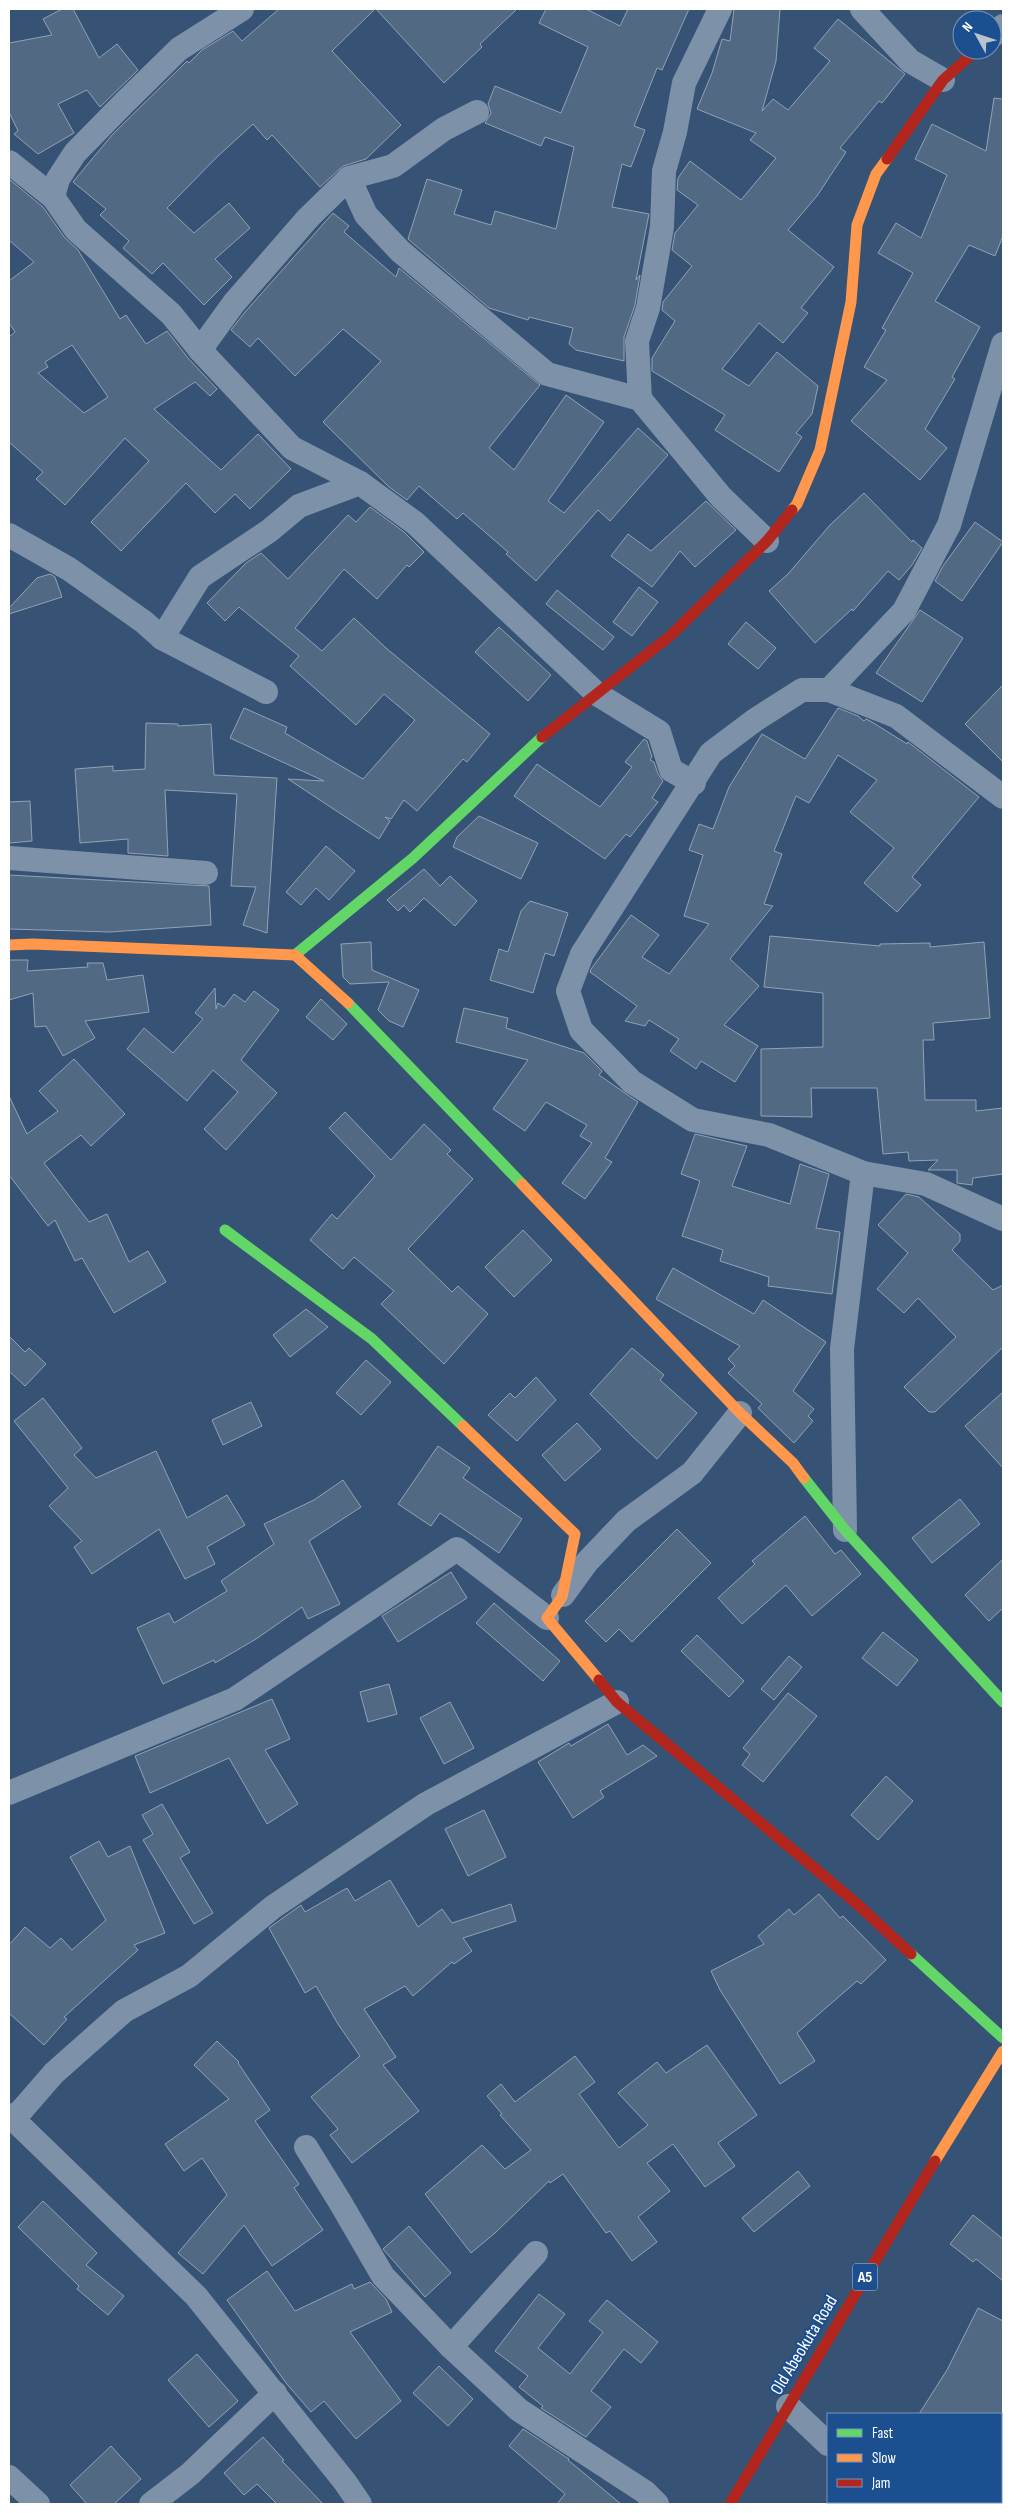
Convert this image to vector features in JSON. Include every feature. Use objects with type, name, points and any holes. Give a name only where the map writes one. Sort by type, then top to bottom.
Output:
[{"type":"main road","points":[[295,955],[413,858],[526,748],[598,694],[670,636],[767,542],[797,504],[820,450],[851,302],[857,225],[866,199],[876,174],[943,80],[966,60]]},
{"type":"main road","points":[[9,945],[33,944],[295,955],[363,1017],[740,1413],[793,1463],[845,1530],[1003,1702]]},
{"type":"main road","points":[[225,1230],[372,1339],[574,1534],[562,1597],[547,1618],[595,1673],[617,1702],[856,1903],[1003,2038]]},
{"type":"main road","name":"Old Abeokuta Road","points":[[730,2504],[902,2214],[1003,2051]]},
{"type":"street","points":[[53,196],[58,179],[76,153],[125,102],[179,49],[242,9]]},
{"type":"street","points":[[640,399],[637,341],[648,308],[662,227],[664,171],[676,132],[684,83],[720,9]]},
{"type":"street","points":[[862,9],[910,61],[943,80]]},
{"type":"street","points":[[200,350],[234,303],[277,253],[308,218],[349,178],[393,166],[444,129],[478,112]]},
{"type":"street","points":[[9,162],[53,196],[76,230],[171,314],[200,350],[292,448],[360,483],[415,523],[598,694],[659,732],[671,770],[694,783]]},
{"type":"street","points":[[349,178],[366,215],[400,251],[547,374],[640,399],[721,496],[767,542]]},
{"type":"street","points":[[829,690],[904,611],[949,525],[1003,344]]},
{"type":"street","points":[[974,443],[1003,396]]},
{"type":"street","points":[[162,638],[200,576],[269,531],[299,506],[360,483]]},
{"type":"street","points":[[9,535],[70,569],[144,622],[162,638],[266,692]]},
{"type":"street","points":[[1003,797],[896,716],[829,690],[802,690],[755,720],[711,753],[694,783],[582,954],[568,991],[581,1030],[632,1082],[693,1120],[769,1135],[864,1173],[926,1184],[1003,1219]]},
{"type":"street","points":[[9,858],[206,873]]},
{"type":"street","points":[[845,1530],[842,1349],[864,1173]]},
{"type":"street","points":[[562,1597],[587,1562],[626,1521],[692,1473],[740,1413]]},
{"type":"street","points":[[9,1794],[235,1699],[457,1549],[547,1618]]},
{"type":"street","points":[[360,2504],[275,2393],[196,2296],[11,2117],[54,2073],[124,2011],[189,1976],[273,1907],[426,1804],[617,1702]]},
{"type":"street","points":[[306,2147],[383,2276],[451,2348],[519,2410],[644,2492],[657,2504]]},
{"type":"street","points":[[451,2348],[536,2252]]},
{"type":"street","points":[[151,2504],[190,2474],[275,2393]]},
{"type":"street","points":[[788,2406],[827,2443]]},
{"type":"street","points":[[9,2477],[38,2504]]},
{"type":"building","points":[[62,9],[73,9],[99,58],[117,44],[138,70],[100,107],[87,90],[58,104],[74,133],[38,154],[14,134],[18,131],[9,112],[9,43],[52,35],[43,19]]},
{"type":"building","points":[[279,9],[375,9],[332,51],[401,125],[366,159],[343,166],[320,187],[272,135],[267,140],[253,124],[217,157],[167,208],[194,233],[229,203],[250,228],[215,259],[232,277],[204,305],[163,263],[152,274],[123,248],[129,241],[100,215],[106,209],[73,182],[112,135],[187,61],[189,63],[202,50],[233,31],[242,41]]},
{"type":"building","points":[[376,9],[517,9],[480,44],[482,47],[444,83]]},
{"type":"building","points":[[546,9],[586,9],[620,26],[628,9],[689,9],[662,70],[657,68],[634,126],[645,130],[631,167],[622,164],[612,207],[649,214],[636,280],[640,275],[635,305],[624,337],[624,361],[576,350],[569,344],[573,328],[529,317],[528,320],[489,308],[408,239],[427,179],[462,190],[454,214],[491,225],[495,211],[556,229],[574,147],[545,137],[541,146],[485,123],[491,113],[488,104],[495,86],[561,113],[588,47],[539,23]]},
{"type":"building","points":[[734,9],[780,9],[776,61],[762,111],[773,99],[788,110],[830,61],[814,48],[838,19],[905,74],[882,103],[879,101],[840,148],[846,152],[817,196],[788,230],[834,267],[801,308],[808,313],[783,343],[759,323],[722,369],[749,386],[777,352],[818,386],[812,414],[796,433],[802,437],[779,472],[715,430],[725,415],[652,371],[652,358],[675,321],[662,310],[663,302],[692,266],[672,250],[675,233],[698,205],[677,190],[678,178],[690,161],[741,200],[776,158],[750,140],[756,133],[697,109],[712,73],[722,39],[730,41]]},
{"type":"building","points":[[994,98],[1003,99],[1003,236],[995,256],[969,245],[935,301],[980,327],[952,377],[955,379],[925,429],[947,448],[920,480],[851,421],[887,380],[864,367],[886,330],[882,328],[913,273],[878,253],[896,223],[921,238],[947,175],[915,159],[932,124],[986,151]]},
{"type":"building","points":[[9,179],[43,207],[65,238],[78,250],[120,319],[126,315],[146,344],[167,331],[188,358],[217,389],[210,396],[195,382],[154,409],[221,470],[258,434],[291,469],[250,509],[235,494],[215,513],[186,483],[121,551],[91,522],[149,461],[125,438],[65,505],[36,479],[43,472],[9,442],[9,337],[15,332],[9,323],[9,281],[34,262],[9,240]],"holes":[[[72,345],[108,397],[84,413],[38,373],[48,367],[45,362]]]},
{"type":"building","points":[[333,213],[349,226],[344,232],[396,277],[399,268],[540,385],[489,448],[514,470],[566,395],[604,422],[548,501],[564,513],[638,428],[668,455],[610,521],[598,510],[536,581],[506,554],[508,552],[463,513],[457,519],[419,486],[407,500],[389,487],[323,422],[381,361],[343,329],[295,376],[258,338],[250,347],[231,330]]},
{"type":"building","points":[[864,493],[912,542],[913,540],[922,548],[912,565],[899,580],[888,571],[853,611],[852,609],[815,643],[769,591],[788,574],[830,525]]},
{"type":"building","points":[[706,501],[736,530],[695,567],[680,551],[652,587],[611,556],[628,534],[651,551]]},
{"type":"building","points":[[370,507],[404,532],[424,552],[409,567],[407,565],[377,599],[344,569],[295,628],[322,651],[354,618],[386,648],[490,734],[467,762],[463,759],[417,811],[404,800],[391,819],[385,817],[390,821],[379,839],[288,779],[324,781],[230,738],[244,708],[287,727],[285,733],[363,779],[415,720],[384,694],[356,725],[290,666],[299,656],[239,607],[225,621],[207,603],[246,563],[261,553],[288,579],[348,515],[356,522]]},
{"type":"building","points":[[975,522],[1003,542],[962,601],[935,581],[943,566]]},
{"type":"building","points":[[50,574],[55,577],[62,597],[9,614],[9,608],[37,578]]},
{"type":"building","points":[[639,587],[658,602],[632,636],[613,622]]},
{"type":"building","points":[[557,590],[614,637],[603,650],[546,604]]},
{"type":"building","points":[[920,610],[963,638],[922,702],[876,673]]},
{"type":"building","points":[[746,622],[776,648],[758,669],[728,644]]},
{"type":"building","points":[[499,627],[551,675],[528,701],[475,652]]},
{"type":"building","points":[[1003,685],[1003,762],[965,724]]},
{"type":"building","points":[[838,708],[858,716],[864,721],[866,719],[907,744],[908,742],[979,797],[912,877],[921,885],[897,912],[864,883],[894,848],[850,812],[877,780],[838,755],[809,803],[796,796],[774,851],[782,854],[764,904],[773,906],[730,959],[759,986],[724,1025],[758,1046],[735,1082],[701,1061],[696,1069],[670,1051],[679,1039],[649,1020],[645,1026],[625,1021],[637,1006],[590,972],[591,969],[631,915],[659,935],[642,957],[669,974],[709,924],[684,916],[703,855],[689,850],[699,824],[713,829],[729,787],[762,734],[805,759]]},
{"type":"building","points":[[146,723],[178,724],[178,726],[211,724],[214,775],[277,778],[267,933],[243,925],[256,887],[231,886],[237,794],[165,790],[168,856],[128,853],[128,839],[80,843],[75,769],[113,766],[113,771],[145,769]]},
{"type":"building","points":[[644,739],[647,741],[652,757],[650,760],[654,762],[658,774],[663,781],[652,798],[658,802],[630,837],[626,834],[605,859],[514,796],[537,764],[600,807],[632,767],[625,762]]},
{"type":"building","points":[[30,801],[32,841],[9,843],[9,802]]},
{"type":"building","points":[[479,816],[538,843],[521,879],[453,847],[457,837]]},
{"type":"building","points":[[326,846],[355,871],[329,900],[316,888],[301,905],[286,892]]},
{"type":"building","points":[[424,869],[440,886],[450,876],[477,901],[455,926],[424,898],[410,912],[404,905],[398,911],[387,900]]},
{"type":"building","points":[[9,875],[209,886],[211,925],[110,932],[9,929]]},
{"type":"building","points":[[530,901],[568,913],[554,956],[545,953],[533,993],[490,980],[499,949],[508,952],[521,911]]},
{"type":"building","points":[[770,936],[880,946],[880,944],[930,943],[930,947],[984,942],[990,1018],[933,1023],[934,1040],[923,1040],[925,1100],[976,1100],[976,1111],[1003,1108],[1003,1174],[973,1178],[972,1185],[957,1183],[957,1170],[928,1170],[938,1160],[909,1161],[908,1152],[883,1154],[877,1088],[811,1088],[812,1117],[761,1116],[761,1049],[823,1047],[823,993],[764,987]]},
{"type":"building","points":[[371,942],[372,970],[419,990],[403,1027],[389,1021],[378,1010],[389,982],[350,984],[343,977],[341,944]]},
{"type":"building","points":[[9,960],[28,960],[27,971],[88,967],[87,963],[103,963],[107,980],[143,975],[149,1012],[85,1021],[95,1038],[63,1056],[46,1026],[35,1027],[33,993],[9,1000]]},
{"type":"building","points":[[215,988],[216,1009],[218,1003],[224,1007],[234,994],[245,1002],[254,991],[279,1010],[241,1060],[277,1093],[226,1150],[204,1129],[238,1092],[213,1070],[187,1101],[127,1049],[144,1028],[173,1053],[203,1019],[195,1013]]},
{"type":"building","points":[[321,999],[347,1024],[333,1040],[306,1017]]},
{"type":"building","points":[[464,1008],[508,1018],[506,1028],[584,1053],[602,1071],[599,1075],[638,1102],[605,1158],[612,1162],[585,1199],[562,1183],[592,1143],[580,1136],[587,1125],[546,1102],[525,1131],[493,1109],[528,1060],[456,1042]]},
{"type":"building","points":[[74,1059],[125,1114],[91,1146],[81,1135],[44,1163],[89,1222],[107,1214],[129,1262],[148,1251],[166,1282],[114,1313],[82,1258],[75,1261],[55,1220],[48,1226],[9,1175],[9,1096],[27,1134],[58,1111],[39,1091]]},
{"type":"building","points":[[345,1112],[391,1160],[424,1124],[451,1150],[447,1154],[473,1179],[408,1249],[452,1292],[458,1286],[488,1314],[444,1364],[381,1304],[394,1291],[354,1257],[343,1269],[310,1240],[332,1214],[337,1219],[375,1176],[329,1128]]},
{"type":"building","points":[[695,1134],[747,1146],[732,1186],[790,1204],[800,1164],[829,1174],[816,1228],[840,1232],[832,1294],[768,1286],[769,1277],[720,1261],[723,1250],[682,1236],[700,1181],[681,1174]]},
{"type":"building","points":[[906,1194],[919,1197],[960,1234],[960,1241],[952,1250],[993,1290],[1003,1285],[1003,1347],[935,1412],[929,1412],[904,1387],[956,1337],[918,1298],[904,1313],[877,1289],[908,1253],[878,1225]]},
{"type":"building","points":[[523,1230],[552,1260],[514,1297],[485,1267]]},
{"type":"building","points":[[673,1268],[754,1314],[763,1300],[826,1342],[793,1391],[814,1409],[808,1416],[813,1421],[794,1443],[758,1408],[762,1404],[728,1373],[735,1366],[728,1359],[740,1346],[656,1299]]},
{"type":"building","points":[[306,1309],[328,1327],[290,1357],[273,1335]]},
{"type":"building","points":[[9,1336],[25,1352],[29,1348],[46,1364],[25,1386],[9,1371]]},
{"type":"building","points":[[632,1348],[664,1375],[660,1380],[697,1413],[657,1459],[590,1394]]},
{"type":"building","points":[[366,1360],[391,1382],[361,1415],[336,1393]]},
{"type":"building","points":[[536,1377],[556,1400],[517,1441],[488,1415],[510,1393],[515,1398]]},
{"type":"building","points":[[1003,1392],[1003,1468],[965,1426]]},
{"type":"building","points":[[43,1398],[82,1448],[74,1455],[96,1478],[156,1451],[187,1518],[227,1495],[245,1525],[207,1547],[215,1564],[185,1579],[159,1529],[92,1574],[74,1547],[82,1541],[49,1506],[68,1488],[14,1421]]},
{"type":"building","points":[[251,1402],[262,1426],[223,1445],[212,1420]]},
{"type":"building","points":[[577,1423],[601,1449],[565,1481],[542,1455]]},
{"type":"building","points":[[438,1446],[470,1468],[463,1478],[522,1519],[499,1553],[440,1513],[431,1526],[398,1504]]},
{"type":"building","points":[[343,1480],[361,1507],[309,1541],[340,1604],[308,1619],[302,1607],[256,1639],[215,1663],[214,1660],[163,1684],[137,1628],[169,1613],[174,1623],[227,1591],[221,1581],[274,1544],[264,1524],[314,1500]]},
{"type":"building","points":[[960,1499],[980,1524],[932,1563],[912,1538]]},
{"type":"building","points":[[805,1516],[835,1554],[841,1550],[861,1574],[812,1616],[786,1585],[742,1624],[718,1598],[755,1564],[752,1561]]},
{"type":"building","points":[[677,1529],[711,1563],[632,1642],[619,1629],[606,1642],[585,1621]]},
{"type":"building","points":[[1003,1559],[1003,1608],[989,1621],[965,1595]]},
{"type":"building","points":[[451,1572],[467,1598],[398,1642],[382,1616]]},
{"type":"building","points":[[494,1603],[560,1661],[543,1681],[476,1623]]},
{"type":"building","points":[[883,1632],[918,1660],[897,1686],[862,1658]]},
{"type":"building","points":[[697,1635],[744,1681],[729,1697],[681,1651]]},
{"type":"building","points":[[789,1656],[802,1667],[774,1700],[761,1689]]},
{"type":"building","points":[[389,1684],[397,1714],[368,1722],[360,1692]]},
{"type":"building","points":[[788,1693],[817,1716],[763,1782],[742,1765],[750,1754],[743,1748]]},
{"type":"building","points":[[272,1699],[290,1739],[265,1750],[298,1804],[267,1824],[229,1758],[150,1793],[135,1756]]},
{"type":"building","points":[[450,1702],[474,1748],[444,1764],[420,1718]]},
{"type":"building","points":[[608,1724],[627,1755],[643,1745],[657,1756],[600,1791],[604,1797],[573,1818],[538,1762],[569,1743],[571,1746]]},
{"type":"building","points":[[886,1776],[913,1801],[878,1840],[851,1815]]},
{"type":"building","points":[[162,1804],[190,1852],[180,1858],[213,1913],[194,1924],[143,1840],[153,1834],[142,1815]]},
{"type":"building","points":[[484,1810],[506,1857],[468,1876],[445,1829]]},
{"type":"building","points":[[99,1841],[108,1857],[130,1846],[165,1933],[134,1945],[138,1950],[64,2017],[67,2019],[44,2045],[9,2013],[9,1945],[25,1927],[50,1948],[61,1938],[72,1950],[106,1920],[70,1857]]},
{"type":"building","points":[[390,1880],[418,1927],[442,1909],[452,1923],[511,1904],[516,1921],[463,1938],[472,1951],[454,1964],[452,1962],[413,1996],[405,1986],[364,2009],[396,2057],[383,2065],[419,2111],[352,2163],[330,2135],[338,2129],[311,2097],[360,2056],[338,2024],[316,1986],[305,1993],[269,1928],[301,1905],[305,1912],[347,1888],[355,1901]]},
{"type":"building","points":[[819,1894],[840,1918],[843,1916],[886,1960],[861,1984],[857,1981],[797,2033],[815,2061],[780,2084],[720,1990],[711,1971],[764,1944],[758,1936],[789,1909],[794,1915]]},
{"type":"building","points":[[217,2041],[239,2062],[270,2110],[255,2121],[299,2184],[294,2188],[323,2230],[272,2266],[244,2225],[203,2274],[178,2253],[227,2195],[202,2158],[184,2171],[165,2144],[229,2099],[194,2065]]},
{"type":"building","points":[[707,2045],[757,2115],[718,2143],[735,2166],[705,2187],[673,2144],[647,2163],[670,2191],[638,2217],[657,2242],[632,2261],[610,2231],[606,2233],[563,2174],[550,2183],[549,2181],[495,2233],[471,2253],[425,2194],[482,2145],[505,2169],[531,2150],[500,2115],[502,2114],[487,2096],[501,2084],[515,2102],[575,2056],[595,2082],[579,2094],[619,2148],[648,2125],[618,2093],[657,2062],[666,2073]]},
{"type":"building","points":[[798,2171],[810,2186],[754,2232],[742,2218]]},
{"type":"building","points":[[43,2201],[97,2253],[86,2265],[124,2296],[108,2315],[77,2289],[79,2286],[18,2227]]},
{"type":"building","points":[[973,2215],[1003,2239],[1003,2281],[976,2259],[973,2262],[950,2244]]},
{"type":"building","points":[[409,2226],[451,2273],[425,2297],[383,2249]]},
{"type":"building","points":[[267,2271],[295,2311],[352,2284],[354,2289],[370,2282],[386,2299],[392,2312],[350,2332],[401,2401],[356,2439],[324,2401],[311,2412],[286,2383],[227,2300]]},
{"type":"building","points":[[539,2294],[565,2314],[538,2348],[570,2374],[603,2332],[589,2321],[607,2300],[658,2342],[641,2363],[624,2349],[591,2391],[611,2407],[586,2437],[541,2408],[543,2406],[519,2387],[528,2376],[495,2351]]},
{"type":"building","points":[[978,2308],[1003,2321],[1003,2414],[920,2413],[947,2370]]},
{"type":"building","points":[[197,2354],[238,2401],[209,2427],[168,2380]]},
{"type":"building","points":[[439,2366],[473,2399],[448,2426],[413,2393]]},
{"type":"building","points":[[523,2429],[569,2459],[621,2504],[557,2504],[565,2494],[509,2446]]},
{"type":"building","points":[[263,2437],[284,2460],[282,2461],[323,2504],[277,2504],[257,2484],[244,2495],[224,2473]]},
{"type":"building","points":[[111,2446],[141,2479],[114,2504],[87,2504],[70,2485]]},
{"type":"traffic: fast","points":[[295,955],[413,858],[542,737]]},
{"type":"traffic: fast","points":[[348,1003],[522,1184]]},
{"type":"traffic: fast","points":[[225,1230],[372,1339],[463,1426]]},
{"type":"traffic: fast","points":[[804,1478],[845,1530],[1003,1702]]},
{"type":"traffic: fast","points":[[911,1954],[1003,2038]]},
{"type":"traffic: slow","points":[[792,510],[797,504],[820,450],[851,302],[857,225],[876,174],[887,159]]},
{"type":"traffic: slow","points":[[9,945],[33,944],[295,955],[348,1003]]},
{"type":"traffic: slow","points":[[522,1184],[740,1413],[793,1463],[804,1478]]},
{"type":"traffic: slow","points":[[463,1426],[575,1534],[562,1597],[547,1618],[599,1680]]},
{"type":"traffic: slow","points":[[935,2161],[1003,2051]]},
{"type":"traffic: jam","points":[[887,159],[943,80],[966,60]]},
{"type":"traffic: jam","points":[[542,737],[670,636],[767,541],[792,510]]},
{"type":"traffic: jam","points":[[599,1680],[617,1702],[856,1903],[911,1954]]},
{"type":"traffic: jam","points":[[730,2504],[935,2161]]}]
